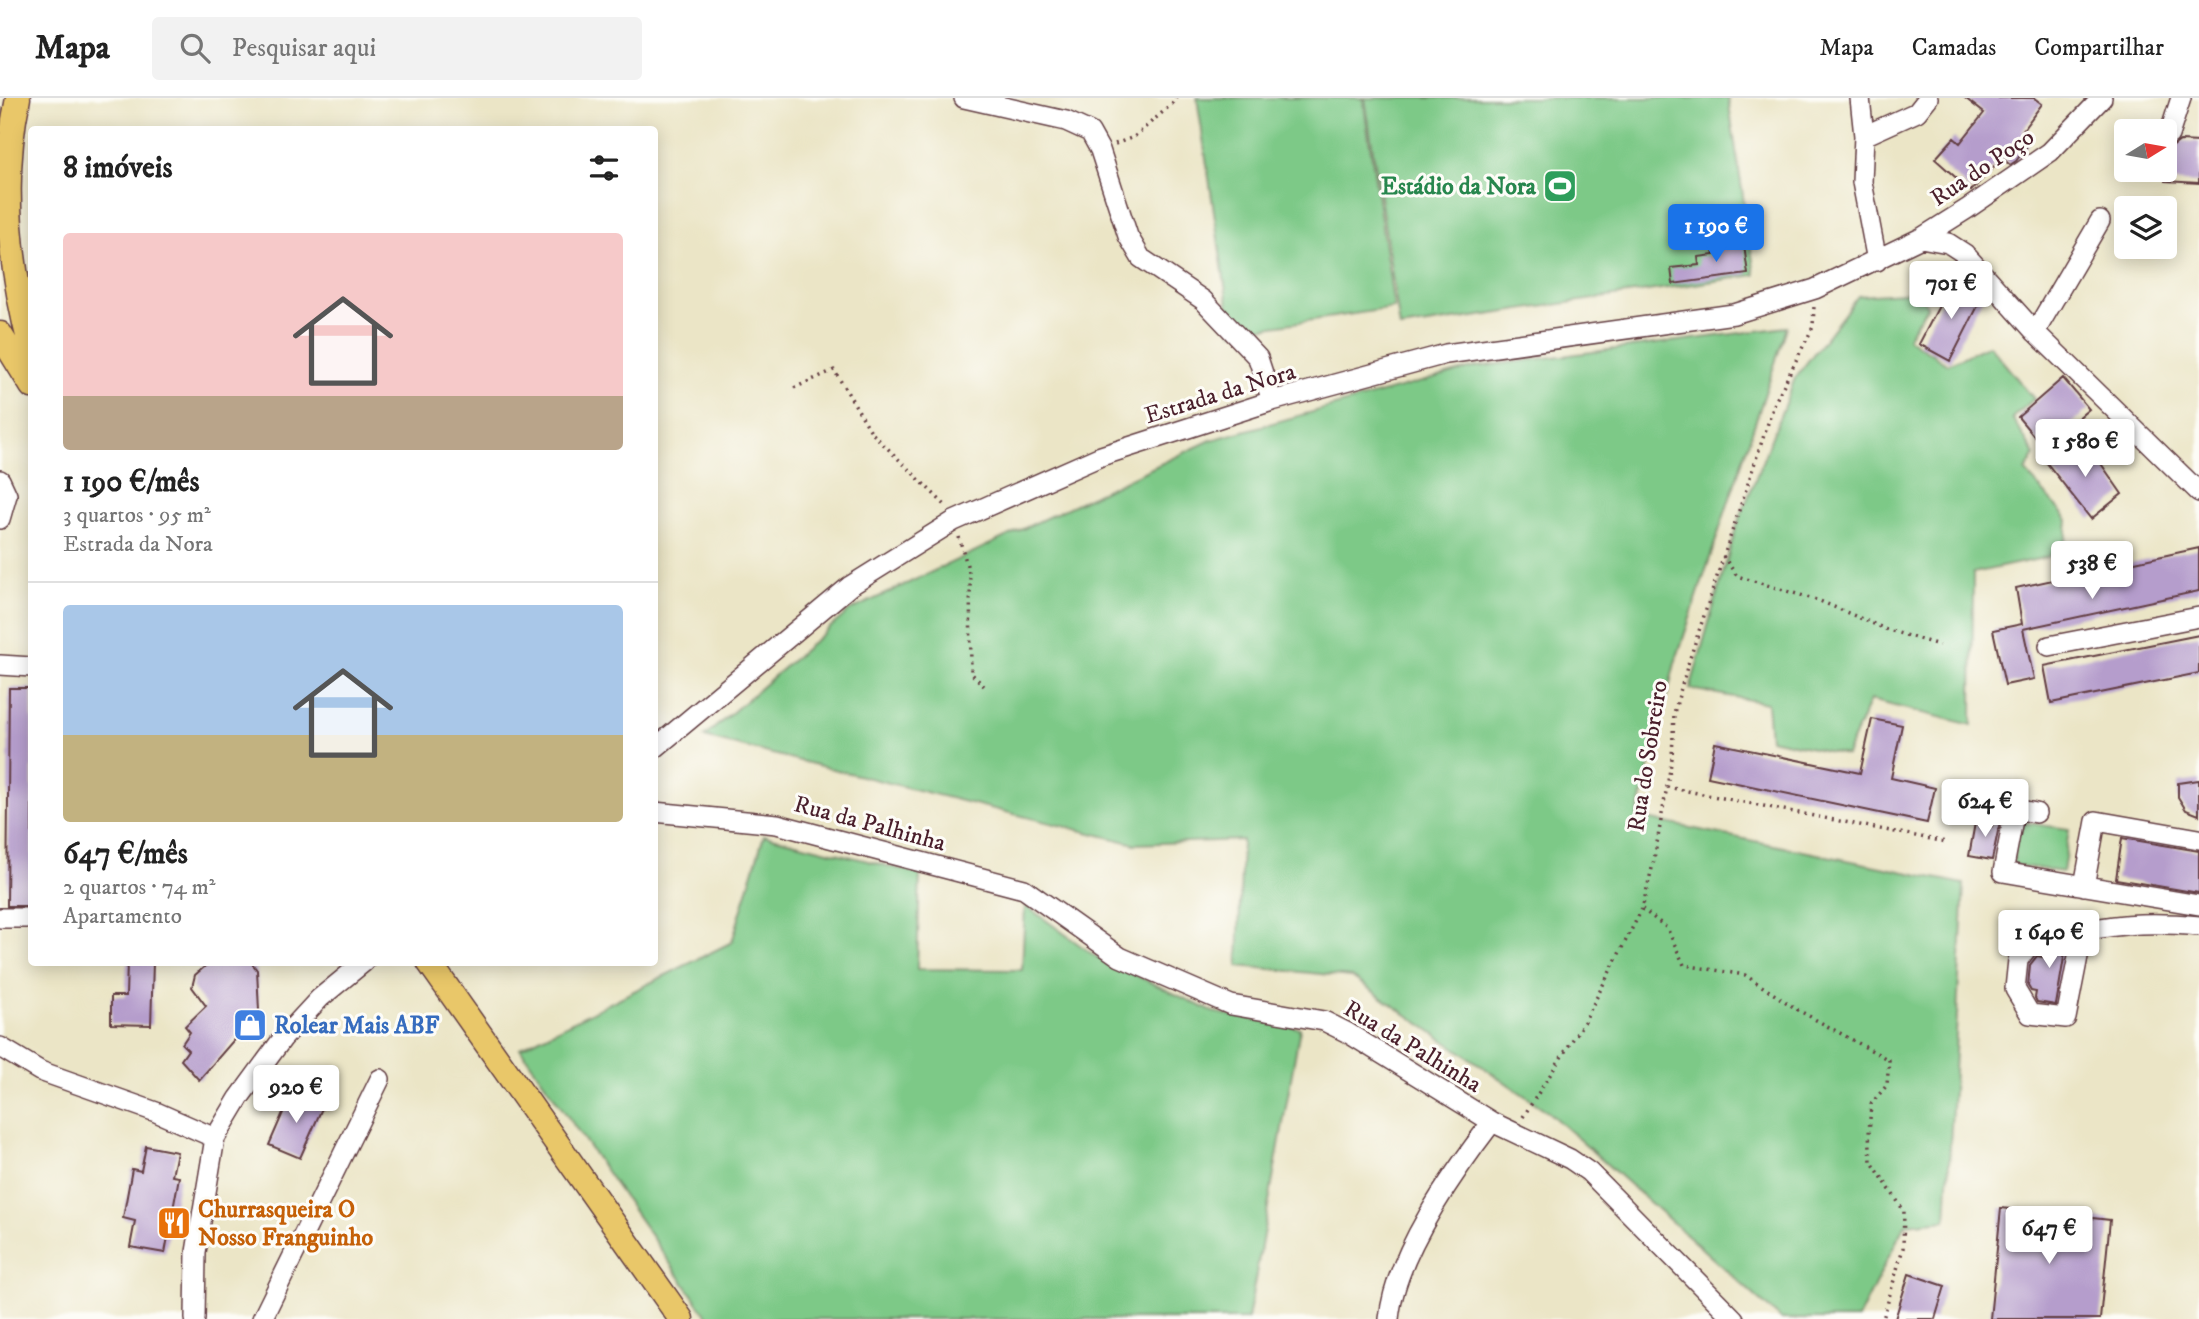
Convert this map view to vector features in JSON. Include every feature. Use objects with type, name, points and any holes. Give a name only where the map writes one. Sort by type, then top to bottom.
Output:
[{"type":"main road","points":[[18,98],[6,153],[3,196],[13,277],[28,338]]},
{"type":"main road","points":[[0,302],[28,348]]},
{"type":"main road","points":[[0,334],[28,380]]},
{"type":"main road","points":[[433,966],[681,1319]]},
{"type":"street","points":[[964,98],[1066,121],[1090,132],[1100,150],[1128,236],[1141,258],[1203,300],[1258,358],[1272,401]]},
{"type":"street","points":[[1860,98],[1864,136],[1862,182],[1877,261]]},
{"type":"street","points":[[1864,136],[1917,111],[1927,98]]},
{"type":"street","name":"Rua do Poço","points":[[1877,261],[1921,238],[2050,152],[2102,98]]},
{"type":"street","points":[[2174,119],[2181,98]]},
{"type":"street","points":[[1965,254],[1962,236],[1967,209]]},
{"type":"street","points":[[2035,332],[2100,220]]},
{"type":"street","points":[[1921,238],[1948,243],[1965,254],[2035,332],[2199,492]]},
{"type":"street","name":"Estrada da Nora","points":[[658,746],[850,586],[954,521],[1101,456],[1272,401],[1446,354],[1734,314],[1815,289],[1877,261]]},
{"type":"street","points":[[0,480],[8,495],[0,519]]},
{"type":"street","points":[[2049,646],[2199,617]]},
{"type":"street","points":[[0,665],[28,667]]},
{"type":"street","points":[[2036,813],[2015,809],[2003,872],[2199,905]]},
{"type":"street","name":"Rua da Palhinha","points":[[658,812],[777,824],[1024,889],[1120,957],[1231,1005],[1324,1021],[1492,1122],[1570,1159],[1589,1172],[1734,1319]]},
{"type":"street","points":[[2084,886],[2096,821],[2199,839]]},
{"type":"street","points":[[0,918],[28,918]]},
{"type":"street","points":[[2049,919],[2080,923],[2083,931],[2066,1018],[2030,1014],[2015,989],[2018,960],[2049,919]]},
{"type":"street","points":[[2083,931],[2154,922],[2199,926]]},
{"type":"street","points":[[195,1319],[196,1252],[215,1138],[239,1098],[283,1038],[320,998],[359,966]]},
{"type":"street","points":[[0,1047],[40,1071],[156,1112],[215,1138]]},
{"type":"street","points":[[262,1319],[380,1079]]},
{"type":"street","points":[[1389,1319],[1405,1261],[1455,1170],[1492,1122]]},
{"type":"path","points":[[1100,150],[1135,136],[1172,104],[1175,98]]},
{"type":"path","name":"Rua do Sobreiro","points":[[1513,1133],[1584,1022],[1642,909],[1654,860],[1672,758],[1674,713],[1775,402],[1813,327],[1815,289]]},
{"type":"path","points":[[794,388],[834,370],[872,433],[948,508],[970,576],[971,673],[984,686]]},
{"type":"path","points":[[1723,556],[1737,576],[1820,601],[1888,630],[1939,645]]},
{"type":"path","points":[[1667,787],[1946,842]]},
{"type":"path","points":[[1642,909],[1667,928],[1684,965],[1745,975],[1798,1010],[1889,1060],[1887,1085],[1871,1104],[1868,1135],[1871,1161],[1904,1211],[1903,1248],[1883,1319]]},
{"type":"green space","points":[[1197,98],[1363,98],[1394,308],[1232,332]]},
{"type":"green space","name":"Estádio da Nora","points":[[1365,98],[1728,98],[1755,275],[1400,328]]},
{"type":"green space","points":[[1917,292],[1927,306],[1907,338],[1948,364],[1989,345],[2034,399],[2012,418],[2035,455],[2025,471],[2068,520],[2066,540],[2048,557],[1973,573],[1972,725],[1870,700],[1846,755],[1770,739],[1767,703],[1690,689],[1736,528],[1795,378],[1858,296]]},
{"type":"green space","points":[[1787,327],[1675,663],[1637,817],[1964,884],[1946,1220],[1905,1224],[1858,1319],[1781,1319],[1547,1111],[1352,977],[1238,966],[1242,840],[1135,844],[704,737],[849,611],[1211,440],[1476,367]]},
{"type":"green space","points":[[2019,822],[2069,829],[2063,872],[2013,865]]},
{"type":"green space","points":[[764,835],[920,874],[917,969],[1022,970],[1025,905],[1095,956],[1213,1012],[1300,1028],[1248,1319],[709,1319],[520,1048],[732,942]]},
{"type":"building","points":[[1965,98],[2034,98],[2042,104],[2022,131],[2032,139],[2016,161],[2010,165],[2002,158],[1971,191],[1935,159],[1954,138],[1960,143],[1984,113]]},
{"type":"building","points":[[2199,142],[2199,183],[2177,182],[2177,143]]},
{"type":"building","points":[[1743,238],[1748,274],[1673,284],[1671,268],[1699,265],[1698,257],[1714,255],[1712,243]]},
{"type":"building","points":[[1952,281],[1983,296],[1950,361],[1919,344]]},
{"type":"building","points":[[2063,378],[2089,409],[2043,447],[2018,417]]},
{"type":"building","points":[[2086,442],[2122,494],[2091,519],[2046,462]]},
{"type":"building","points":[[2199,548],[2199,591],[2023,629],[2034,679],[2005,685],[1993,630],[2022,624],[2016,588]]},
{"type":"building","points":[[2199,635],[2199,673],[2051,703],[2044,666]]},
{"type":"building","points":[[9,688],[28,688],[28,906],[7,906]]},
{"type":"building","points":[[1872,719],[1902,725],[1891,778],[1935,788],[1927,823],[1708,777],[1715,743],[1860,773]]},
{"type":"building","points":[[2199,780],[2199,815],[2186,810],[2178,797],[2178,783]]},
{"type":"building","points":[[1994,811],[2002,812],[1992,860],[1969,856],[1975,823],[1992,826]]},
{"type":"building","points":[[2122,838],[2199,851],[2199,893],[2116,879]]},
{"type":"building","points":[[2054,932],[2068,934],[2056,1005],[2037,1002],[2036,992],[2031,991],[2028,986],[2030,965],[2037,956],[2043,957],[2045,944]]},
{"type":"building","points":[[127,966],[153,966],[151,1025],[111,1024],[111,996],[126,996]]},
{"type":"building","points":[[205,966],[254,966],[257,970],[259,1011],[199,1080],[181,1060],[188,1050],[182,1044],[190,1032],[185,1026],[206,1006],[192,987],[195,975]]},
{"type":"building","points":[[292,1092],[323,1106],[300,1158],[269,1145]]},
{"type":"building","points":[[146,1146],[177,1152],[172,1176],[179,1177],[165,1253],[130,1247],[135,1221],[123,1218],[132,1169],[141,1171]]},
{"type":"building","points":[[2001,1208],[2110,1220],[2100,1319],[1990,1319]]},
{"type":"building","points":[[1909,1274],[1945,1286],[1935,1319],[1895,1319]]},
{"type":"place","name":"Estádio da Nora","points":[[1560,186]]},
{"type":"place","name":"Rolear Mais ABF","points":[[250,1025]]},
{"type":"place","name":"Churrasqueira O Nosso Franguinho","points":[[174,1223]]}]
